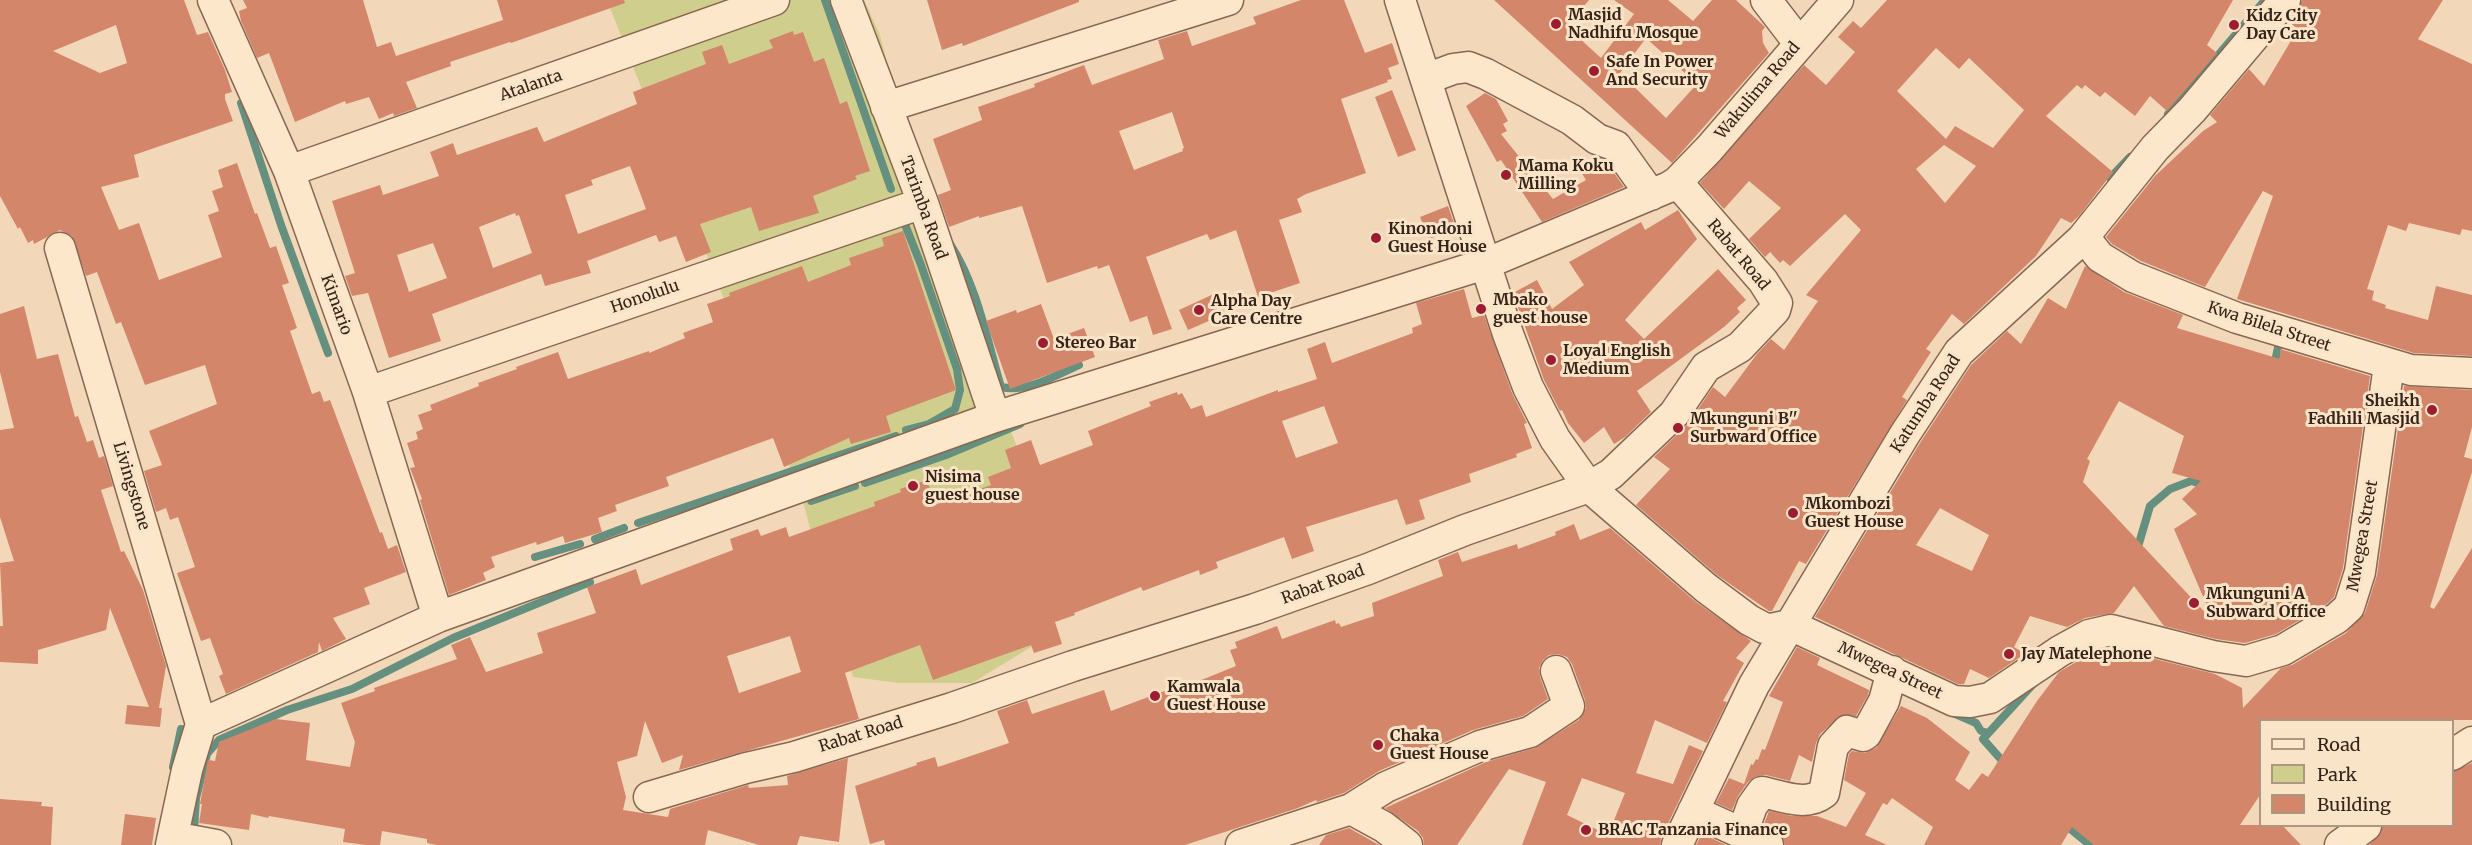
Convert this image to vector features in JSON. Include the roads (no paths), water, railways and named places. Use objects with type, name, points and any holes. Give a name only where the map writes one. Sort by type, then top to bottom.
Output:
[{"type":"street","name":"Kimario","points":[[213,0],[288,171],[368,392],[438,617]]},
{"type":"street","name":"Atalanta","points":[[288,171],[774,0]]},
{"type":"street","name":"Tarimba Road","points":[[846,0],[923,203],[995,417]]},
{"type":"street","points":[[886,107],[1228,0]]},
{"type":"street","name":"Mwegea Street","points":[[1400,0],[1485,264],[1528,387],[1555,439],[1589,487],[1735,610],[1892,671],[1929,691],[1954,701],[1970,702],[1990,698],[2060,651],[2089,635],[2111,630],[2213,656],[2246,661],[2283,650],[2326,625],[2349,607],[2355,592],[2366,536],[2389,365]]},
{"type":"street","points":[[1766,0],[1799,43]]},
{"type":"street","name":"Wakulima Road","points":[[1664,188],[1709,149],[1838,0]]},
{"type":"street","name":"Katumba Road","points":[[1677,845],[1754,686],[1777,626],[1959,352],[2084,237],[2155,148],[2192,110],[2285,0]]},
{"type":"street","name":"Rabat Road","points":[[649,797],[952,708],[1072,666],[1255,609],[1368,569],[1465,530],[1589,487],[1611,474],[1674,414],[1706,367],[1740,347],[1775,310],[1777,303],[1763,281],[1664,188],[1631,170],[1616,146],[1597,139],[1572,120],[1486,74],[1468,67],[1453,69],[1426,79]]},
{"type":"street","points":[[216,845],[172,841],[187,770],[201,724],[438,617],[995,417],[1485,264],[1664,188]]},
{"type":"street","name":"Honolulu","points":[[368,392],[923,203]]},
{"type":"street","name":"Kwa Bilela Street","points":[[2084,237],[2100,257],[2148,284],[2237,318],[2389,365],[2411,370],[2472,373]]},
{"type":"street","name":"Livingstone","points":[[60,248],[201,724]]},
{"type":"street","points":[[1241,845],[1351,809],[1402,779],[1486,743],[1523,735],[1541,727],[1569,706],[1556,671]]},
{"type":"street","points":[[1755,840],[1752,806],[1762,792],[1786,799],[1818,798],[1824,793],[1833,746],[1847,731],[1863,736],[1866,734],[1884,701],[1892,671]]},
{"type":"street","points":[[2454,754],[2472,741]]},
{"type":"street","points":[[1351,809],[1384,827],[1407,845]]},
{"type":"street","points":[[1693,811],[1755,840]]},
{"type":"street","points":[[2340,845],[2363,827]]},
{"type":"waterway","points":[[825,0],[891,189]]},
{"type":"waterway","points":[[2168,114],[2265,0]]},
{"type":"waterway","points":[[241,103],[281,225],[328,353]]},
{"type":"waterway","points":[[2110,178],[2130,157]]},
{"type":"waterway","points":[[902,217],[957,369],[960,390],[955,409],[929,424],[906,430]]},
{"type":"waterway","points":[[950,244],[974,295],[1001,387],[1021,388],[1079,365]]},
{"type":"waterway","points":[[2274,366],[2280,338]]},
{"type":"waterway","points":[[865,483],[946,455],[1020,424]]},
{"type":"waterway","points":[[638,523],[896,436]]},
{"type":"waterway","points":[[2137,550],[2150,506],[2170,489],[2191,481],[2209,486]]},
{"type":"waterway","points":[[811,501],[855,486]]},
{"type":"waterway","points":[[595,539],[624,528]]},
{"type":"waterway","points":[[535,557],[580,544]]},
{"type":"waterway","points":[[194,831],[196,798],[207,754],[219,740],[287,710],[352,689],[453,638],[590,582]]},
{"type":"waterway","points":[[2006,765],[1983,739],[2036,681]]},
{"type":"waterway","points":[[1953,713],[1976,723],[1981,731],[1988,733]]},
{"type":"waterway","points":[[173,767],[181,729]]},
{"type":"waterway","points":[[2063,823],[2090,845]]},
{"type":"place","name":"Masjid Nadhifu Mosque","points":[[1556,24]]},
{"type":"place","name":"Kidz City Day Care","points":[[2234,25]]},
{"type":"place","name":"Safe In Power And Security","points":[[1594,71]]},
{"type":"place","name":"Mama Koku Milling","points":[[1506,175]]},
{"type":"place","name":"Kinondoni Guest House","points":[[1376,238]]},
{"type":"place","name":"Mbako guest house","points":[[1481,309]]},
{"type":"place","name":"Alpha Day Care Centre","points":[[1199,310]]},
{"type":"place","name":"Stereo Bar","points":[[1043,343]]},
{"type":"place","name":"Loyal English Medium","points":[[1551,360]]},
{"type":"place","name":"Sheikh Fadhili Masjid","points":[[2432,410]]},
{"type":"place","name":"Mkunguni B'' Surbward Office","points":[[1678,428]]},
{"type":"place","name":"Nisima guest house","points":[[913,486]]},
{"type":"place","name":"Mkombozi Guest House","points":[[1793,513]]},
{"type":"place","name":"Mkunguni A Subward Office","points":[[2194,603]]},
{"type":"place","name":"Jay Matelephone","points":[[2009,654]]},
{"type":"place","name":"Kamwala Guest House","points":[[1155,696]]},
{"type":"place","name":"Chaka Guest House","points":[[1378,745]]},
{"type":"place","name":"BRAC Tanzania Finance","points":[[1586,830]]}]
